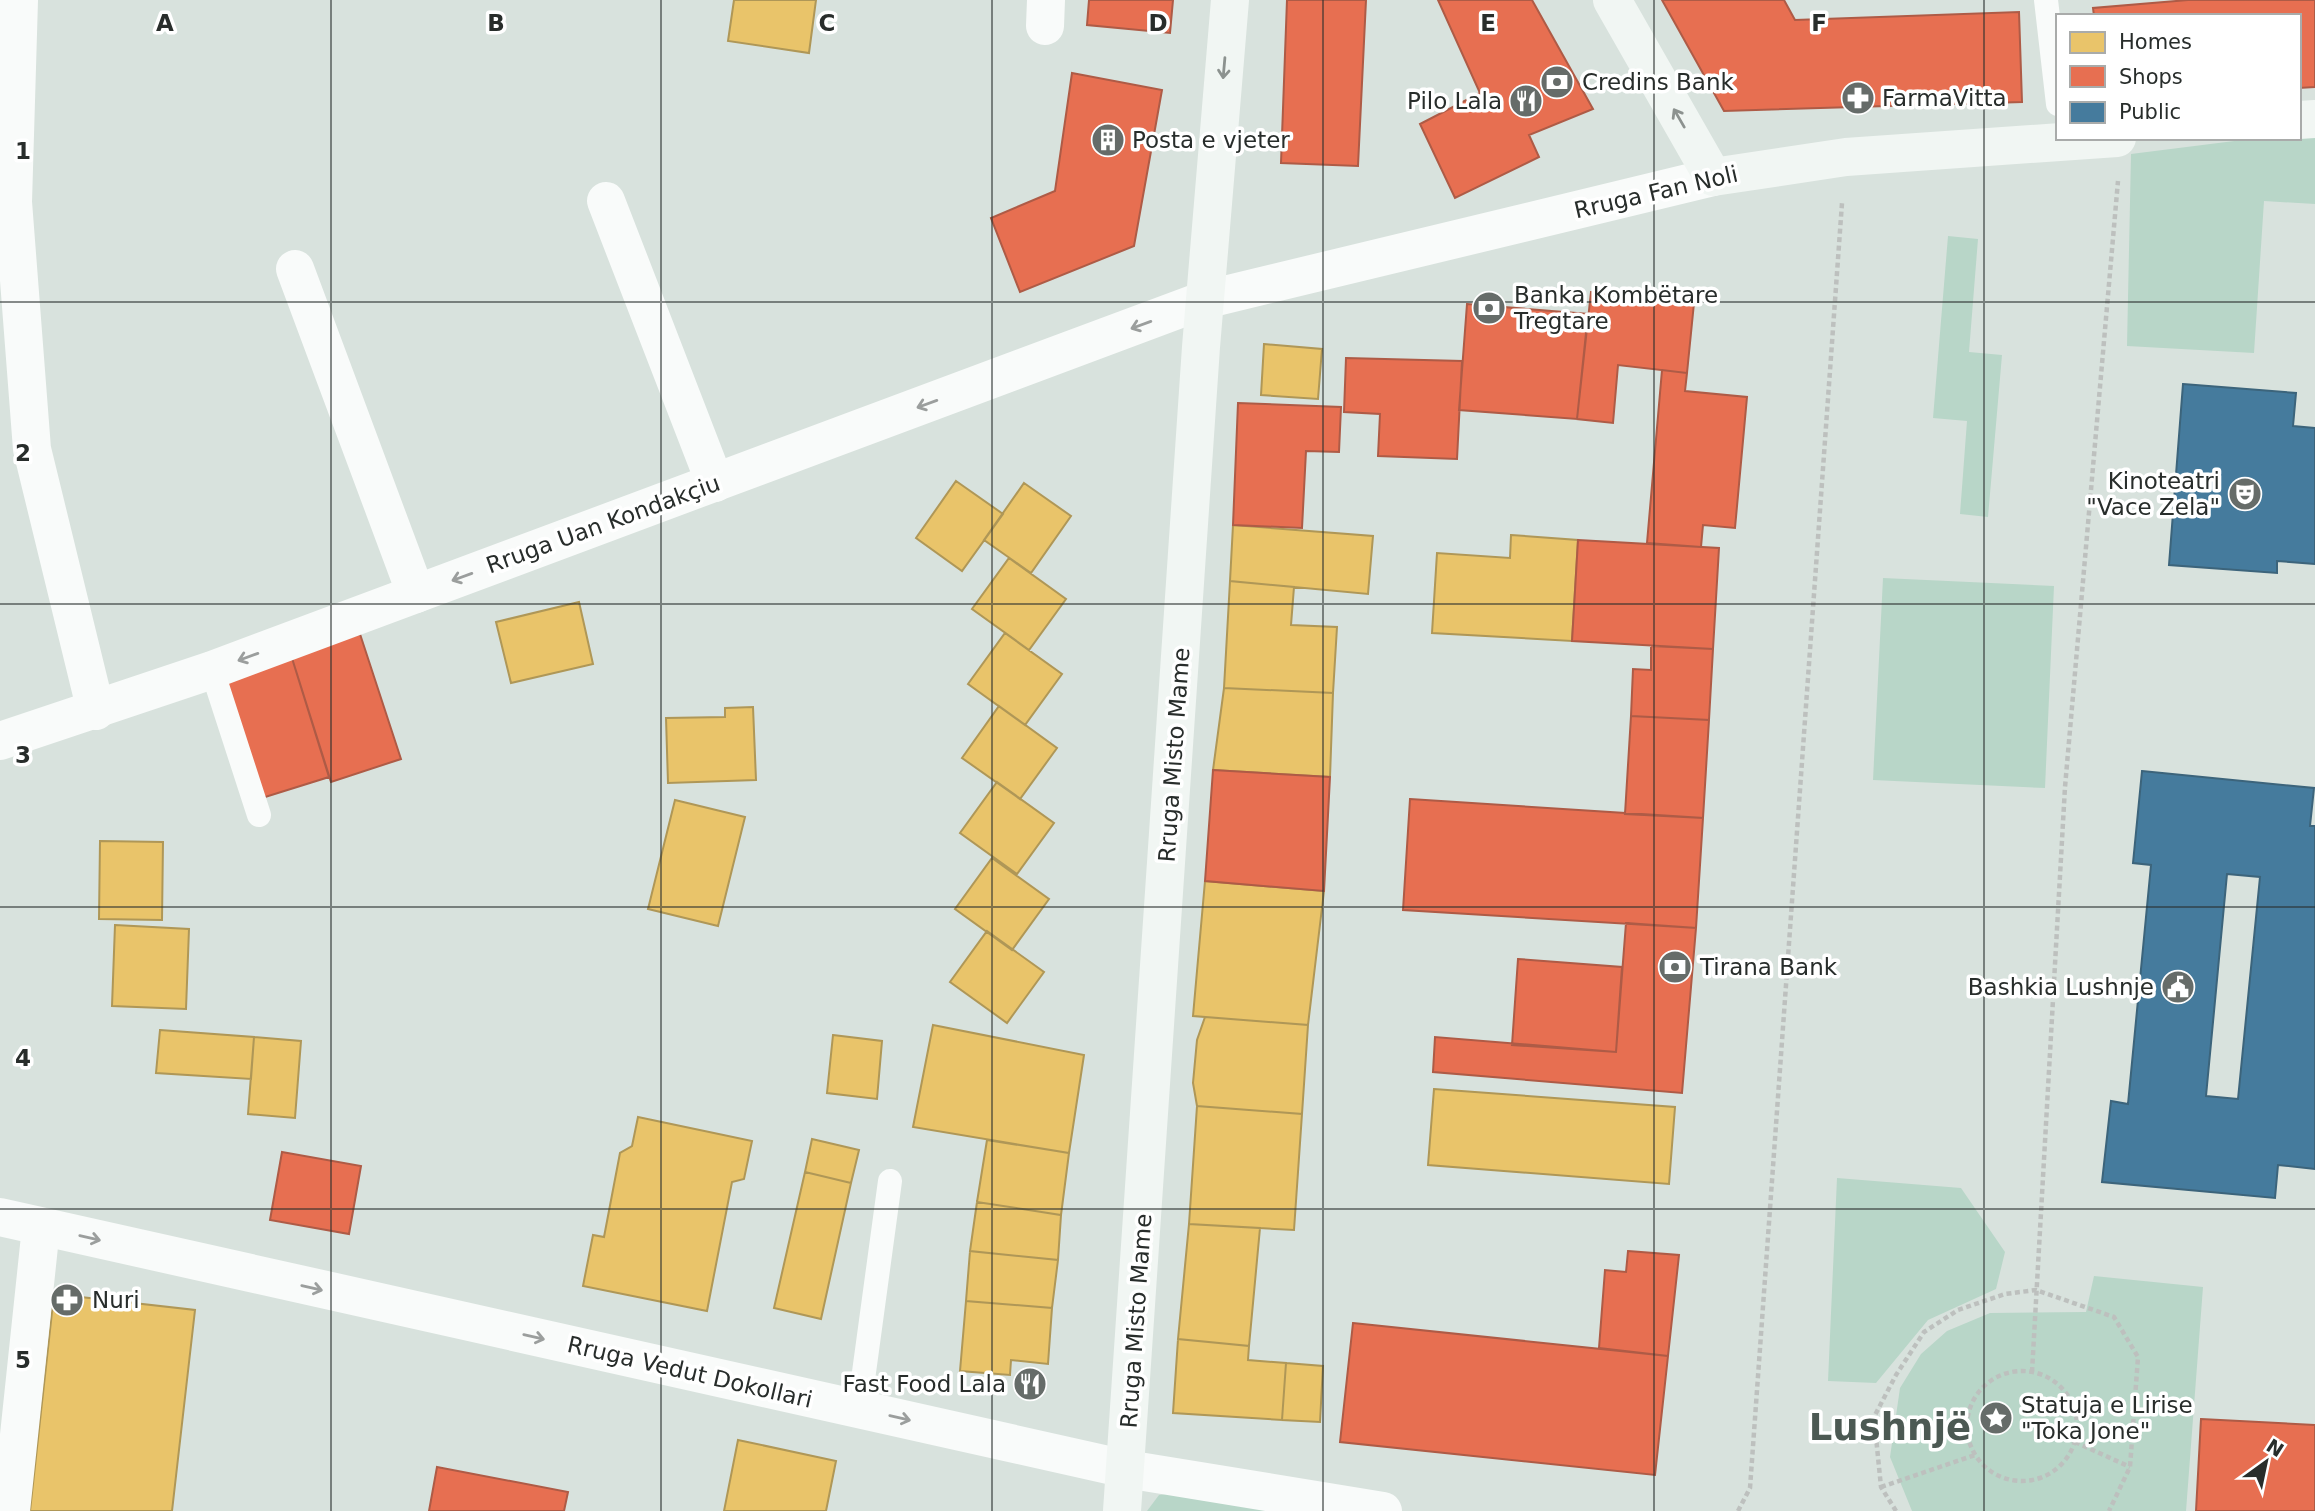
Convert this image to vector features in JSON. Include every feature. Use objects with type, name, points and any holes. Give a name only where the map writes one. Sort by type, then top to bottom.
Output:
[{"type":"main road","name":"Rruga Misto Mame","points":[[1122,1511],[1204,300],[1230,0]]},
{"type":"main road","points":[[1612,0],[1713,177]]},
{"type":"main road","name":"Rruga Fan Noli","points":[[1713,177],[1846,157],[2063,140]]},
{"type":"street","points":[[19,0],[13,202],[32,449],[96,711]]},
{"type":"street","name":"Rruga Fan Noli","points":[[1204,300],[1713,177]]},
{"type":"street","points":[[606,201],[715,483]]},
{"type":"street","points":[[295,269],[416,594]]},
{"type":"street","name":"Rruga Uan Kondakçiu","points":[[0,741],[212,670],[1204,300]]},
{"type":"street","name":"Rruga Vedut Dokollari","points":[[0,1217],[1126,1469],[1382,1511]]},
{"type":"street","points":[[11,1511],[41,1227]]},
{"type":"lane","points":[[2046,0],[2056,87]]},
{"type":"lane","points":[[212,670],[259,815]]},
{"type":"lane","points":[[859,1409],[890,1181]]},
{"type":"path","points":[[1738,1511],[1750,1488],[1846,157]]},
{"type":"path","points":[[2032,1372],[2065,787],[2118,180]]},
{"type":"path","points":[[1896,1511],[1881,1487],[1874,1417],[1896,1375],[1924,1332],[1958,1310],[2005,1294],[2036,1290],[2114,1317],[2138,1357],[2130,1467],[2109,1511]]},
{"type":"path","points":[[2014,1371],[2032,1372],[2049,1378],[2064,1390],[2073,1405],[2077,1423],[2076,1441],[2067,1458],[2055,1471],[2029,1480],[2002,1478],[1987,1469],[1975,1455],[1968,1438],[1967,1420],[1972,1403],[1982,1388],[1996,1377],[2014,1371]]},
{"type":"path","points":[[2076,1441],[2130,1467]]},
{"type":"path","points":[[1881,1487],[1975,1455]]},
{"type":"green space","points":[[2315,131],[2315,204],[2264,201],[2254,353],[2127,346],[2131,154],[2242,140],[2301,140],[2301,137]]},
{"type":"green space","points":[[1948,236],[1978,239],[1969,352],[2002,355],[1988,517],[1960,514],[1967,421],[1933,418]]},
{"type":"green space","points":[[1883,578],[2054,586],[2045,788],[1873,780]]},
{"type":"green space","points":[[1837,1178],[1961,1188],[2005,1252],[1996,1289],[1928,1320],[1876,1383],[1828,1381]]},
{"type":"green space","points":[[2094,1276],[2203,1287],[2186,1511],[1912,1511],[1890,1457],[1900,1388],[1921,1354],[1947,1331],[1990,1313],[2086,1312]]},
{"type":"green space","points":[[1178,1492],[1309,1511],[1147,1511],[1159,1495]]},
{"type":"building: Homes","points":[[734,0],[816,0],[809,53],[728,41]]},
{"type":"building: Homes","points":[[1264,344],[1322,349],[1318,399],[1261,395]]},
{"type":"building: Homes","points":[[956,481],[1003,514],[962,571],[916,538]]},
{"type":"building: Homes","points":[[1024,483],[1071,516],[1031,573],[984,540]]},
{"type":"building: Homes","points":[[1233,525],[1373,536],[1368,594],[1230,581]]},
{"type":"building: Homes","points":[[1511,535],[1578,540],[1572,641],[1432,633],[1437,553],[1510,558]]},
{"type":"building: Homes","points":[[1009,558],[1066,599],[1029,650],[972,609]]},
{"type":"building: Homes","points":[[1230,581],[1294,587],[1291,625],[1337,627],[1333,693],[1224,688]]},
{"type":"building: Homes","points":[[579,602],[593,664],[511,683],[496,622]]},
{"type":"building: Homes","points":[[1005,633],[1062,674],[1025,725],[968,684]]},
{"type":"building: Homes","points":[[1224,688],[1333,693],[1330,777],[1213,770]]},
{"type":"building: Homes","points":[[999,706],[1057,748],[1020,799],[962,758]]},
{"type":"building: Homes","points":[[753,707],[756,780],[668,783],[666,718],[725,717],[725,708]]},
{"type":"building: Homes","points":[[997,782],[1054,823],[1017,874],[960,833]]},
{"type":"building: Homes","points":[[675,800],[745,817],[718,926],[648,909]]},
{"type":"building: Homes","points":[[100,841],[163,842],[162,920],[99,919]]},
{"type":"building: Homes","points":[[992,858],[1049,899],[1012,950],[955,909]]},
{"type":"building: Homes","points":[[1205,881],[1324,891],[1308,1025],[1193,1016]]},
{"type":"building: Homes","points":[[115,925],[189,929],[186,1009],[112,1006]]},
{"type":"building: Homes","points":[[987,931],[1044,972],[1007,1023],[950,982]]},
{"type":"building: Homes","points":[[1205,1017],[1308,1025],[1302,1114],[1197,1106],[1193,1083],[1197,1040]]},
{"type":"building: Homes","points":[[933,1025],[1084,1055],[1069,1153],[913,1127]]},
{"type":"building: Homes","points":[[160,1030],[254,1037],[251,1079],[156,1073]]},
{"type":"building: Homes","points":[[833,1035],[882,1041],[877,1099],[827,1093]]},
{"type":"building: Homes","points":[[254,1037],[301,1041],[295,1118],[248,1114]]},
{"type":"building: Homes","points":[[1434,1089],[1675,1107],[1669,1184],[1428,1165]]},
{"type":"building: Homes","points":[[1197,1106],[1302,1114],[1294,1230],[1189,1224]]},
{"type":"building: Homes","points":[[638,1117],[752,1141],[744,1179],[732,1182],[707,1311],[583,1286],[593,1235],[604,1237],[620,1153],[632,1146]]},
{"type":"building: Homes","points":[[812,1139],[859,1150],[851,1183],[805,1172]]},
{"type":"building: Homes","points":[[987,1140],[1069,1153],[1061,1215],[977,1202]]},
{"type":"building: Homes","points":[[805,1172],[851,1183],[821,1319],[774,1308]]},
{"type":"building: Homes","points":[[977,1202],[1061,1215],[1058,1260],[970,1251]]},
{"type":"building: Homes","points":[[1189,1224],[1260,1228],[1249,1346],[1178,1339]]},
{"type":"building: Homes","points":[[970,1251],[1058,1260],[1052,1308],[966,1301]]},
{"type":"building: Homes","points":[[54,1294],[195,1310],[172,1511],[30,1511]]},
{"type":"building: Homes","points":[[966,1301],[1052,1308],[1048,1364],[1011,1360],[1010,1375],[960,1371]]},
{"type":"building: Homes","points":[[1178,1339],[1249,1346],[1248,1360],[1286,1363],[1282,1420],[1173,1413]]},
{"type":"building: Homes","points":[[1286,1363],[1323,1366],[1320,1422],[1282,1420]]},
{"type":"building: Homes","points":[[738,1440],[836,1461],[826,1511],[724,1511]]},
{"type":"building: Shops","points":[[1089,0],[1173,0],[1170,33],[1087,25]]},
{"type":"building: Shops","points":[[1287,0],[1366,0],[1358,166],[1281,163]]},
{"type":"building: Shops","name":"Pilo Lala","points":[[1438,0],[1532,0],[1593,109],[1529,135],[1539,157],[1455,198],[1420,124],[1480,93]]},
{"type":"building: Shops","points":[[1662,0],[1784,0],[1795,20],[2019,12],[2022,102],[1724,111]]},
{"type":"building: Shops","points":[[2188,0],[2315,0],[2315,87],[2301,88],[2301,14],[2094,14],[2093,8]]},
{"type":"building: Shops","name":"Posta e vjeter","points":[[1072,73],[1162,90],[1134,246],[1020,292],[991,218],[1055,191]]},
{"type":"building: Shops","points":[[1591,292],[1694,303],[1687,373],[1618,365],[1613,423],[1577,419]]},
{"type":"building: Shops","points":[[1467,304],[1588,314],[1577,419],[1459,410]]},
{"type":"building: Shops","points":[[1346,358],[1462,361],[1457,459],[1378,456],[1380,414],[1344,412]]},
{"type":"building: Shops","points":[[1662,370],[1687,373],[1685,391],[1747,397],[1735,528],[1703,525],[1701,547],[1647,543]]},
{"type":"building: Shops","points":[[1238,403],[1341,407],[1339,452],[1306,451],[1302,528],[1233,525]]},
{"type":"building: Shops","points":[[1578,540],[1719,548],[1713,649],[1572,641]]},
{"type":"building: Shops","points":[[360,634],[401,759],[331,782],[291,655]]},
{"type":"building: Shops","points":[[1651,646],[1713,649],[1709,720],[1631,716],[1633,669],[1651,670]]},
{"type":"building: Shops","points":[[291,655],[329,777],[262,798],[223,676]]},
{"type":"building: Shops","points":[[1631,716],[1709,720],[1703,818],[1625,814]]},
{"type":"building: Shops","points":[[1213,770],[1330,777],[1324,891],[1205,881]]},
{"type":"building: Shops","points":[[1410,799],[1703,818],[1696,928],[1403,910]]},
{"type":"building: Shops","points":[[1626,923],[1696,928],[1682,1093],[1433,1072],[1435,1037],[1616,1052]]},
{"type":"building: Shops","points":[[1518,959],[1622,967],[1616,1052],[1512,1045]]},
{"type":"building: Shops","points":[[282,1152],[361,1166],[349,1234],[270,1220]]},
{"type":"building: Shops","points":[[1628,1251],[1679,1255],[1668,1356],[1599,1348],[1605,1270],[1626,1272]]},
{"type":"building: Shops","points":[[1353,1323],[1668,1356],[1655,1475],[1340,1442]]},
{"type":"building: Shops","points":[[2201,1419],[2315,1425],[2315,1511],[2196,1511]]},
{"type":"building: Shops","points":[[437,1467],[568,1492],[564,1511],[429,1511]]},
{"type":"building: Public","name":"Kinoteatri \"Vace Zela\"","points":[[2183,384],[2296,393],[2293,426],[2315,428],[2315,564],[2277,561],[2277,573],[2169,565]]},
{"type":"building: Public","name":"Bashkia Lushnje","points":[[2142,771],[2314,788],[2310,826],[2315,826],[2315,1169],[2278,1165],[2275,1198],[2102,1182],[2111,1101],[2128,1104],[2151,865],[2133,863]],"holes":[[[2227,874],[2260,877],[2238,1099],[2206,1096]]]},
{"type":"place","name":"Credins Bank","points":[[1557,82]]},
{"type":"place","name":"FarmaVitta","points":[[1858,98]]},
{"type":"place","name":"Pilo Lala","points":[[1526,101]]},
{"type":"place","name":"Posta e vjeter","points":[[1108,140]]},
{"type":"place","name":"Banka Kombëtare Tregtare","points":[[1489,308]]},
{"type":"place","name":"Kinoteatri \"Vace Zela\"","points":[[2245,494]]},
{"type":"place","name":"Tirana Bank","points":[[1675,967]]},
{"type":"place","name":"Bashkia Lushnje","points":[[2178,987]]},
{"type":"place","name":"Nuri","points":[[67,1300]]},
{"type":"place","name":"Fast Food Lala","points":[[1030,1384]]},
{"type":"place","name":"Statuja e Lirise \"Toka Jone\"","points":[[1996,1418]]},
{"type":"district","name":"Lushnjë","points":[[1890,1427]]}]
